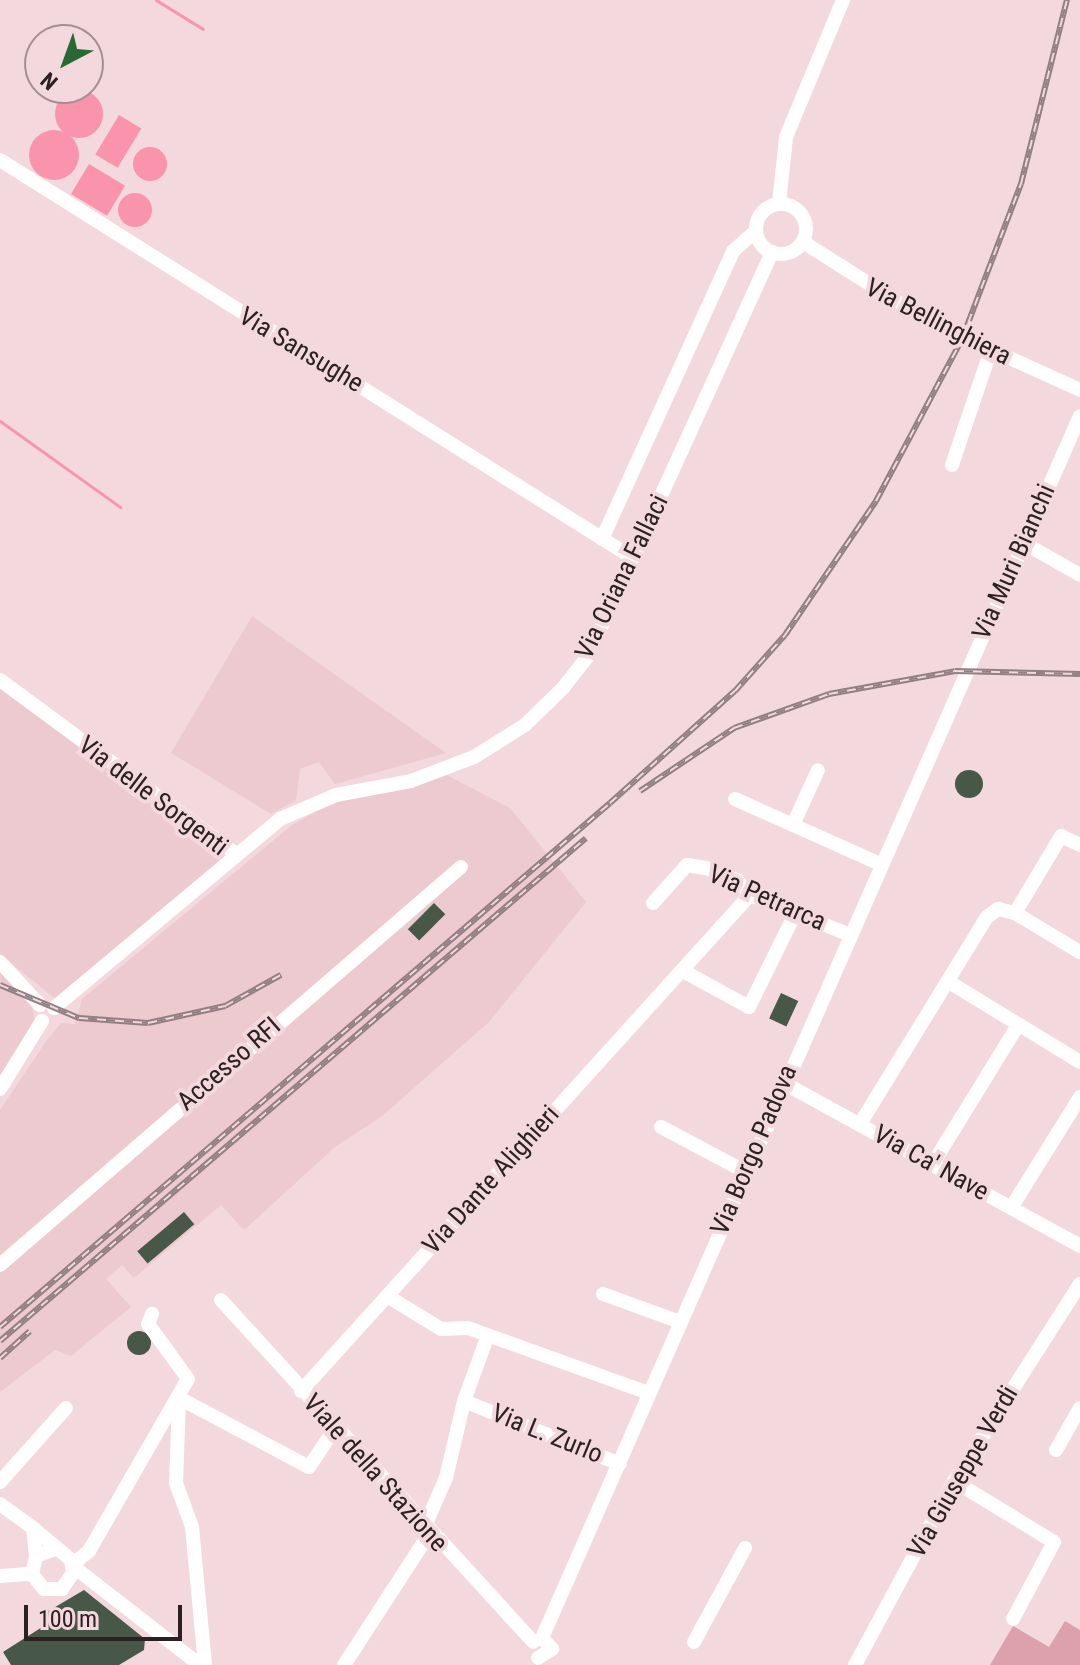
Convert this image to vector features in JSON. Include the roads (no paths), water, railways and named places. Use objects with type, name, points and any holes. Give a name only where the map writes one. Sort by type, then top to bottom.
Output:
[{"type":"street","points":[[779,204],[786,137],[843,0]]},
{"type":"street","name":"Via Sansughe","points":[[0,160],[633,558]]},
{"type":"street","points":[[602,539],[733,251],[756,231],[762,213],[779,204]]},
{"type":"street","points":[[756,231],[772,252],[789,253],[803,242],[802,216],[779,204]]},
{"type":"street","name":"Via Bellinghiera","points":[[803,242],[870,290],[990,353],[1080,390]]},
{"type":"street","name":"Via Oriana Fallaci","points":[[236,854],[309,804],[437,773],[525,725],[588,656],[772,252]]},
{"type":"street","points":[[952,465],[990,353]]},
{"type":"street","name":"Via Muri Bianchi","points":[[968,664],[1074,443],[1080,416]]},
{"type":"street","points":[[1024,543],[1080,575]]},
{"type":"street","name":"Via Borgo Padova","points":[[537,1662],[551,1652],[538,1640],[620,1464],[782,1082],[968,664]]},
{"type":"street","name":"Via delle Sorgenti","points":[[0,680],[236,854],[47,1007]]},
{"type":"street","points":[[793,825],[818,770]]},
{"type":"street","points":[[735,799],[878,863]]},
{"type":"street","points":[[1015,913],[1061,836],[1080,845]]},
{"type":"street","name":"Via Petrarca","points":[[653,903],[687,865],[737,880],[750,895],[850,935]]},
{"type":"street","name":"Accesso RFI","points":[[0,1265],[461,867]]},
{"type":"street","name":"Via Dante Alighieri","points":[[301,1391],[685,972],[750,895]]},
{"type":"street","points":[[860,1124],[987,917],[998,909],[1015,913],[1080,952]]},
{"type":"street","points":[[685,972],[749,1007],[796,912]]},
{"type":"street","points":[[0,962],[47,1007],[42,1021],[0,1089]]},
{"type":"street","points":[[949,982],[1080,1062]]},
{"type":"street","points":[[932,1165],[1018,1025]]},
{"type":"street","name":"Via Ca' Nave","points":[[782,1082],[1080,1246]]},
{"type":"street","points":[[1011,1208],[1080,1097]]},
{"type":"street","points":[[661,1127],[744,1171]]},
{"type":"street","name":"Via Giuseppe Verdi","points":[[855,1665],[954,1481],[1080,1284]]},
{"type":"street","points":[[603,1294],[680,1322]]},
{"type":"street","points":[[387,1296],[412,1318],[488,1335],[649,1393]]},
{"type":"street","name":"Viale della Stazione","points":[[221,1300],[334,1430],[538,1640]]},
{"type":"street","points":[[67,1585],[73,1566],[89,1551],[188,1379],[184,1364],[148,1324],[152,1314]]},
{"type":"street","points":[[464,1401],[488,1335]]},
{"type":"street","points":[[179,1398],[309,1467],[334,1430]]},
{"type":"street","points":[[179,1398],[176,1483],[192,1527],[202,1665]]},
{"type":"street","name":"Via L. Zurlo","points":[[344,1665],[428,1527],[464,1401],[620,1464]]},
{"type":"street","points":[[0,1482],[66,1408]]},
{"type":"street","points":[[1056,1450],[1080,1408]]},
{"type":"street","points":[[954,1481],[1054,1542],[1013,1619]]},
{"type":"street","points":[[0,1504],[33,1528],[73,1566],[202,1665]]},
{"type":"street","points":[[32,1574],[36,1556],[33,1528]]},
{"type":"street","points":[[694,1642],[745,1548]]},
{"type":"street","points":[[36,1556],[55,1549]]},
{"type":"street","points":[[0,1576],[32,1574],[50,1591],[67,1585],[97,1585]]},
{"type":"waterway","points":[[156,0],[203,29]]},
{"type":"waterway","points":[[0,421],[120,507]]},
{"type":"railway","points":[[0,1327],[610,803],[735,691],[785,635],[876,501],[962,339],[1021,184],[1067,0]]},
{"type":"railway","points":[[640,791],[734,728],[829,694],[955,671],[1080,674]]},
{"type":"railway","points":[[0,1341],[586,838]]},
{"type":"railway","points":[[0,985],[79,1018],[148,1023],[225,1006],[281,975]]},
{"type":"railway","points":[[0,1358],[30,1331]]}]
